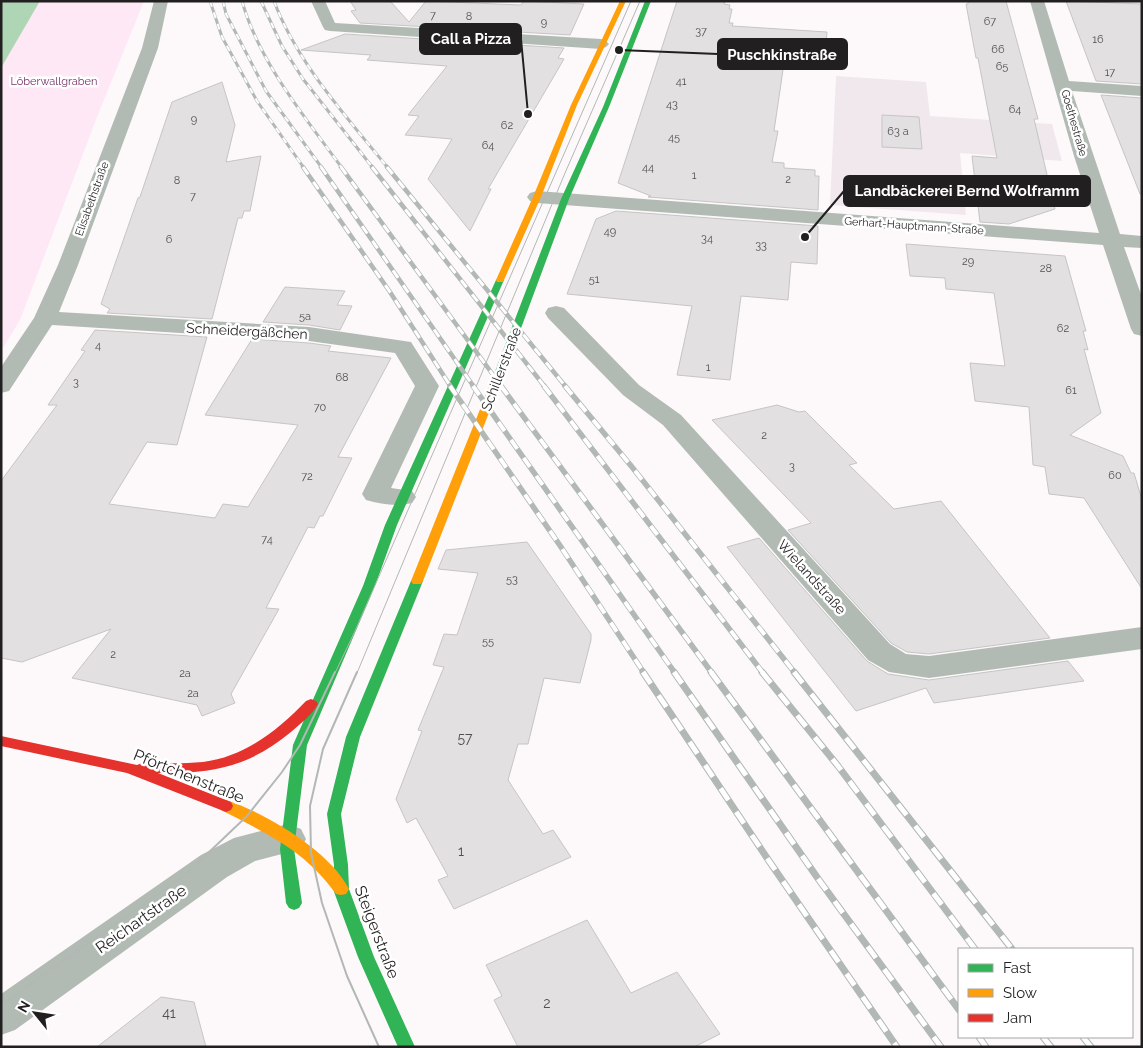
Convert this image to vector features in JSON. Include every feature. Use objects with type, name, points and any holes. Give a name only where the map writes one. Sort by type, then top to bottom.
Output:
[{"type":"main road","points":[[294,903],[287,849],[300,745],[369,586],[403,497],[537,197],[574,105],[622,1]]},
{"type":"main road","name":"Schillerstraße","points":[[353,737],[460,475],[565,199],[606,107],[648,1]]},
{"type":"main road","points":[[129,768],[211,767],[230,761],[260,749],[290,727],[322,692]]},
{"type":"main road","name":"Steigerstraße","points":[[353,737],[334,814],[341,865],[341,889],[366,957],[407,1047]]},
{"type":"main road","name":"Pförtchenstraße","points":[[1,741],[129,768],[247,816],[311,853],[330,870],[341,889]]},
{"type":"street","name":"Elisabethstraße","points":[[1,386],[45,318],[68,265],[150,48],[161,1]]},
{"type":"street","points":[[318,1],[330,27],[601,44]]},
{"type":"street","name":"Goethestraße","points":[[1037,1],[1084,156],[1142,329]]},
{"type":"street","points":[[1064,86],[1142,91]]},
{"type":"street","name":"Gerhart-Hauptmann-Straße","points":[[537,197],[1142,242]]},
{"type":"street","name":"Wielandstraße","points":[[556,313],[631,390],[672,420],[880,652],[900,664],[929,667],[1142,638]]},
{"type":"street","name":"Schneidergäßchen","points":[[45,318],[309,334],[403,347],[427,385],[375,494],[403,497]]},
{"type":"street","name":"Reichartstraße","points":[[1,1017],[214,866],[246,848],[288,839]]},
{"type":"shaded area","points":[[1,1],[40,1],[1,68]]},
{"type":"shaded area","points":[[836,76],[926,82],[930,116],[1052,124],[1062,161],[960,153],[966,215],[830,205]]},
{"type":"green space","name":"Löberwallgraben","points":[[40,1],[144,1],[97,117],[20,320],[1,351],[1,68]]},
{"type":"building","points":[[350,1],[390,1],[409,22],[426,1],[521,5],[524,1],[584,4],[570,35],[360,23],[351,11],[356,10]]},
{"type":"building","points":[[677,1],[725,1],[724,4],[730,5],[729,9],[732,9],[729,23],[733,23],[732,26],[827,32],[824,66],[784,63],[774,131],[778,131],[772,162],[784,163],[784,168],[815,170],[815,176],[819,176],[818,210],[648,197],[651,196],[618,183]]},
{"type":"building","points":[[968,1],[1006,1],[1038,119],[1034,119],[1055,209],[1009,224],[980,222],[972,156],[997,158],[966,4],[968,4]]},
{"type":"building","points":[[1066,1],[1142,4],[1142,84],[1096,81]]},
{"type":"building","points":[[345,34],[564,48],[558,58],[564,59],[488,189],[491,189],[470,231],[428,179],[452,139],[405,135],[419,116],[408,115],[447,66],[367,60],[371,55],[301,50]]},
{"type":"building","points":[[222,82],[235,125],[226,162],[261,156],[250,211],[244,211],[242,218],[238,218],[212,319],[107,313],[110,309],[101,304],[172,102]]},
{"type":"building","points":[[1101,95],[1142,98],[1142,194],[1140,194]]},
{"type":"building","points":[[882,115],[919,117],[922,149],[882,147]]},
{"type":"building","points":[[616,211],[818,226],[817,264],[791,262],[788,300],[741,296],[730,380],[677,375],[692,306],[567,294],[596,219]]},
{"type":"building","points":[[906,244],[1065,256],[1086,331],[1083,331],[1088,350],[1084,349],[1101,413],[1070,435],[1123,456],[1131,473],[1134,473],[1142,500],[1142,589],[1084,498],[1049,494],[1045,467],[1033,465],[1029,407],[975,401],[970,363],[1005,366],[994,293],[946,289],[945,278],[910,276]]},
{"type":"building","points":[[285,287],[345,291],[337,305],[352,306],[340,330],[309,325],[263,322]]},
{"type":"building","points":[[95,330],[207,337],[177,445],[147,442],[109,504],[215,518],[223,504],[248,507],[298,425],[205,415],[252,339],[331,346],[328,351],[391,358],[338,457],[352,458],[323,516],[320,516],[314,528],[308,527],[266,608],[279,609],[231,694],[235,703],[202,716],[197,705],[72,678],[111,629],[22,662],[1,658],[1,481],[57,405],[48,405],[85,351],[81,350]]},
{"type":"building","points":[[777,405],[799,412],[805,411],[857,463],[849,465],[894,509],[941,501],[1050,638],[929,654],[907,652],[891,643],[788,530],[811,523],[712,420]]},
{"type":"building","points":[[759,538],[867,661],[888,674],[929,680],[1068,661],[1084,681],[934,703],[926,688],[856,711],[727,547]]},
{"type":"building","points":[[527,542],[591,634],[591,640],[580,683],[544,678],[528,744],[518,744],[508,780],[543,834],[553,830],[571,857],[454,909],[438,880],[448,876],[416,818],[407,823],[396,799],[422,731],[418,730],[444,667],[433,665],[444,634],[457,635],[478,573],[438,569],[446,550]]},
{"type":"building","points":[[587,920],[631,993],[677,972],[720,1034],[694,1047],[518,1047],[494,1000],[502,996],[486,965]]},
{"type":"building","points":[[161,997],[194,1002],[206,1047],[97,1047]]},
{"type":"tram line","points":[[335,673],[631,1]]},
{"type":"tram line","points":[[357,673],[565,173],[640,1]]},
{"type":"tram line","points":[[1,1005],[185,875],[247,816],[282,772],[300,745],[335,672]]},
{"type":"tram line","points":[[357,672],[323,749],[310,806],[311,853],[322,903],[347,976],[379,1047]]},
{"type":"railway","points":[[210,1],[222,37],[257,101],[304,168]]},
{"type":"railway","points":[[223,1],[226,14],[266,91],[322,168]]},
{"type":"railway","points":[[242,1],[250,24],[271,67],[342,168]]},
{"type":"railway","points":[[261,1],[282,46],[303,79],[373,168]]},
{"type":"railway","points":[[274,1],[284,24],[309,68],[388,168]]},
{"type":"railway","points":[[303,167],[390,292],[451,387]]},
{"type":"railway","points":[[321,167],[474,387]]},
{"type":"railway","points":[[341,167],[502,387]]},
{"type":"railway","points":[[372,167],[545,387]]},
{"type":"railway","points":[[387,167],[566,387]]},
{"type":"railway","points":[[450,386],[561,547],[644,673]]},
{"type":"railway","points":[[473,386],[675,673]]},
{"type":"railway","points":[[501,386],[712,673]]},
{"type":"railway","points":[[544,386],[763,673]]},
{"type":"railway","points":[[565,386],[632,467],[795,673]]},
{"type":"railway","points":[[643,672],[769,861],[897,1047]]},
{"type":"railway","points":[[674,672],[819,880],[941,1047]]},
{"type":"railway","points":[[711,672],[958,1009]]},
{"type":"railway","points":[[762,672],[838,766],[974,948]]},
{"type":"railway","points":[[794,672],[1011,948]]},
{"type":"railway","points":[[980,1038],[986,1047]]},
{"type":"railway","points":[[1044,1038],[1051,1047]]},
{"type":"railway","points":[[1084,1038],[1091,1047]]},
{"type":"traffic: fast","points":[[496,382],[565,199],[606,107],[648,1]]},
{"type":"traffic: fast","points":[[294,903],[287,849],[300,745],[369,586],[391,525],[500,280]]},
{"type":"traffic: fast","points":[[407,1047],[366,957],[341,889],[341,865],[334,814],[353,737],[417,581]]},
{"type":"traffic: slow","points":[[500,280],[537,197],[574,105],[623,1]]},
{"type":"traffic: slow","points":[[417,581],[496,382]]},
{"type":"traffic: slow","points":[[226,806],[275,831],[305,850],[318,861],[341,889]]},
{"type":"traffic: jam","points":[[142,768],[204,767],[235,759],[250,753],[276,736],[311,704]]},
{"type":"traffic: jam","points":[[1,741],[129,768],[226,806]]},
{"type":"place","name":"Puschkinstraße","points":[[619,50]]},
{"type":"place","name":"Call a Pizza","points":[[528,114]]},
{"type":"place","name":"Landbäckerei Bernd Wolframm","points":[[805,237]]}]
